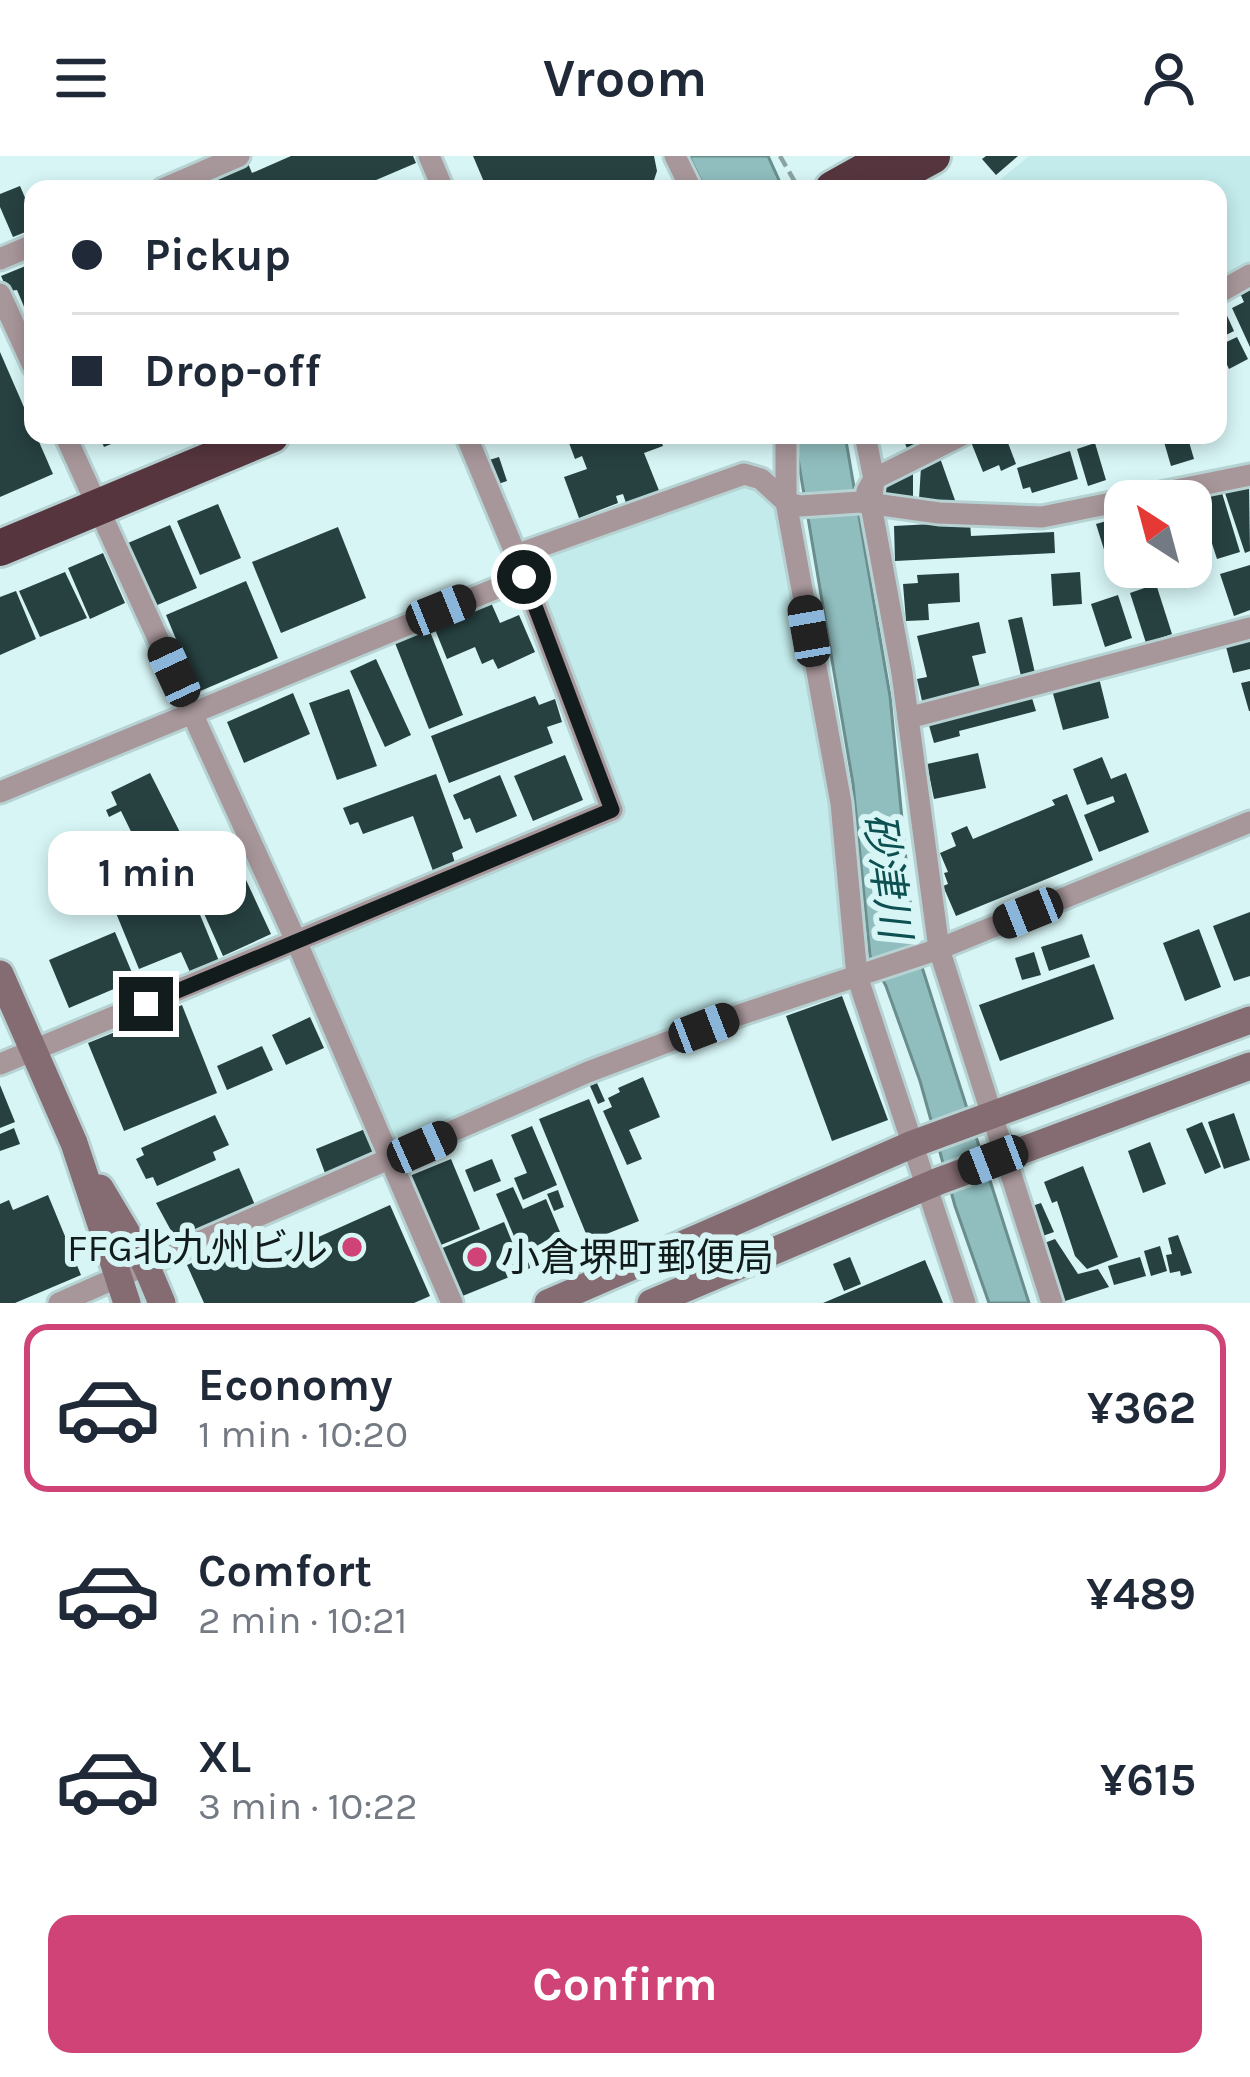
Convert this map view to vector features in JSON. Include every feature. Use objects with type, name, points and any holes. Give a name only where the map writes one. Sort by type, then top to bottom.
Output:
[{"type":"highway","points":[[849,180],[892,156]]},
{"type":"highway","points":[[888,180],[932,156]]},
{"type":"highway","points":[[0,548],[249,444]]},
{"type":"street","points":[[184,180],[239,156]]},
{"type":"street","points":[[0,294],[24,346]]},
{"type":"street","points":[[69,444],[297,943],[452,1303]]},
{"type":"street","points":[[0,1064],[612,810],[470,444]]},
{"type":"street","points":[[787,444],[864,975],[933,1183],[965,1303]]},
{"type":"street","points":[[867,444],[874,479],[866,504],[908,718],[939,949],[999,1158],[1052,1303]]},
{"type":"street","points":[[874,479],[944,444]]},
{"type":"street","points":[[0,792],[744,474],[761,479],[793,504],[866,504],[1042,517],[1250,475]]},
{"type":"street","points":[[908,718],[1250,628]]},
{"type":"street","points":[[59,1303],[122,1290],[146,1265],[588,1072],[742,1014],[939,949],[1250,822]]},
{"type":"street","points":[[0,974],[74,1143],[122,1290]]},
{"type":"street","points":[[548,1303],[919,1142],[1250,1019]]},
{"type":"street","points":[[651,1303],[933,1183],[1250,1066]]},
{"type":"street","points":[[74,1143],[146,1265],[162,1303]]},
{"type":"shaded area","points":[[1029,156],[1250,156],[1250,269],[1227,282],[1227,180],[1000,180]]},
{"type":"shaded area","points":[[738,482],[775,500],[829,814],[846,959],[839,970],[405,1138],[385,1131],[309,957],[314,943],[623,816],[525,560]]},
{"type":"water","points":[[689,156],[768,156],[779,180],[701,180]]},
{"type":"water","name":"砂津川","points":[[796,444],[847,444],[890,696],[914,942],[1029,1303],[989,1303],[955,1206],[920,1081],[886,986],[870,956],[853,784]]},
{"type":"building","points":[[291,156],[413,156],[416,163],[376,180],[203,180],[247,161],[252,173]]},
{"type":"building","points":[[473,156],[654,156],[657,171],[654,180],[483,180]]},
{"type":"building","points":[[1018,156],[996,175],[982,159]]},
{"type":"building","points":[[20,186],[24,233],[13,237],[0,207],[0,194]]},
{"type":"building","points":[[24,267],[24,307],[17,290],[8,291],[1,276]]},
{"type":"building","points":[[1250,283],[1250,347],[1232,308],[1244,302],[1238,289]]},
{"type":"building","points":[[1237,337],[1248,359],[1229,369],[1227,365],[1227,342]]},
{"type":"building","points":[[0,352],[24,407],[24,444],[40,444],[53,474],[0,497]]},
{"type":"building","points":[[569,444],[662,444],[644,453],[660,493],[627,506],[623,494],[616,496],[618,503],[579,518],[564,477],[587,469],[582,456],[575,459]]},
{"type":"building","points":[[905,444],[929,444],[909,454]]},
{"type":"building","points":[[972,444],[1008,444],[1016,464],[983,472]]},
{"type":"building","points":[[1095,444],[1106,480],[1088,486],[1077,449]]},
{"type":"building","points":[[1165,444],[1190,444],[1194,459],[1171,466]]},
{"type":"building","points":[[1070,451],[1078,479],[1032,493],[1030,487],[1023,489],[1017,468]]},
{"type":"building","points":[[499,457],[507,481],[495,485],[486,461]]},
{"type":"building","points":[[940,458],[956,503],[919,499],[921,467]]},
{"type":"building","points":[[913,469],[913,497],[884,497],[884,484]]},
{"type":"building","points":[[1249,485],[1250,551],[1245,553],[1225,493]]},
{"type":"building","points":[[1222,493],[1240,552],[1217,559],[1212,543],[1212,496]]},
{"type":"building","points":[[218,504],[241,558],[200,575],[177,521]]},
{"type":"building","points":[[970,522],[971,536],[1054,532],[1055,553],[895,561],[894,526]]},
{"type":"building","points":[[1104,522],[1104,549],[1096,524]]},
{"type":"building","points":[[170,525],[197,588],[155,606],[128,543]]},
{"type":"building","points":[[338,527],[366,598],[281,633],[252,562]]},
{"type":"building","points":[[103,553],[125,603],[90,619],[68,568]]},
{"type":"building","points":[[1250,565],[1250,610],[1234,616],[1220,574]]},
{"type":"building","points":[[65,572],[87,618],[40,637],[19,591]]},
{"type":"building","points":[[1080,572],[1082,604],[1053,606],[1051,574]]},
{"type":"building","points":[[959,573],[960,602],[928,604],[929,620],[906,621],[903,584],[918,583],[917,575]]},
{"type":"building","points":[[246,581],[278,658],[198,692],[166,615]]},
{"type":"building","points":[[1157,588],[1172,634],[1146,643],[1130,593]]},
{"type":"building","points":[[16,591],[36,639],[0,655],[0,597]]},
{"type":"building","points":[[1118,595],[1132,638],[1105,647],[1091,604]]},
{"type":"building","points":[[489,598],[500,623],[519,615],[535,652],[498,669],[493,659],[482,664],[475,647],[447,659],[432,622]]},
{"type":"building","points":[[1022,617],[1035,673],[1021,676],[1008,620]]},
{"type":"building","points":[[979,622],[986,653],[972,656],[980,687],[922,701],[917,679],[927,677],[917,636]]},
{"type":"building","points":[[429,629],[463,715],[429,729],[395,643]]},
{"type":"building","points":[[1250,641],[1250,669],[1233,673],[1226,647]]},
{"type":"building","points":[[376,659],[411,735],[385,747],[350,671]]},
{"type":"building","points":[[1099,678],[1109,718],[1063,730],[1052,690]]},
{"type":"building","points":[[1250,681],[1250,711],[1249,711],[1241,683]]},
{"type":"building","points":[[349,689],[377,766],[337,780],[309,703]]},
{"type":"building","points":[[293,693],[310,734],[244,763],[227,722]]},
{"type":"building","points":[[1031,695],[1036,711],[959,731],[960,736],[934,743],[928,722]]},
{"type":"building","points":[[535,696],[539,705],[555,699],[562,722],[547,727],[553,743],[449,783],[431,736]]},
{"type":"building","points":[[978,753],[986,788],[934,799],[927,764]]},
{"type":"building","points":[[565,755],[583,800],[533,821],[514,776]]},
{"type":"building","points":[[1102,757],[1111,779],[1126,773],[1149,832],[1099,852],[1084,815],[1115,802],[1113,796],[1087,805],[1073,769]]},
{"type":"building","points":[[150,773],[190,852],[136,874],[130,862],[143,856],[121,811],[109,817],[106,810],[117,805],[111,792]]},
{"type":"building","points":[[436,774],[463,848],[452,853],[455,863],[433,871],[413,816],[363,834],[358,822],[350,825],[343,808]]},
{"type":"building","points":[[500,775],[517,816],[476,833],[453,795]]},
{"type":"building","points":[[1067,794],[1093,860],[956,916],[943,886],[948,884],[944,873],[948,872],[940,853],[956,846],[951,833],[967,826],[973,839],[1055,805],[1052,800]]},
{"type":"building","points":[[228,841],[271,934],[223,956],[193,889],[188,891],[176,865]]},
{"type":"building","points":[[174,869],[188,902],[194,900],[219,961],[190,972],[181,952],[139,969],[109,896]]},
{"type":"building","points":[[1250,912],[1250,976],[1234,981],[1213,926]]},
{"type":"building","points":[[1199,929],[1221,987],[1185,1001],[1163,943]]},
{"type":"building","points":[[115,932],[135,980],[69,1008],[49,960]]},
{"type":"building","points":[[1082,934],[1090,957],[1049,971],[1041,947]]},
{"type":"building","points":[[1034,952],[1041,975],[1022,980],[1015,958]]},
{"type":"building","points":[[1094,964],[1114,1019],[1000,1061],[979,1005]]},
{"type":"building","points":[[842,996],[888,1120],[832,1141],[786,1016]]},
{"type":"building","points":[[182,1005],[217,1093],[124,1131],[88,1043]]},
{"type":"building","points":[[310,1017],[324,1048],[286,1065],[272,1035]]},
{"type":"building","points":[[262,1046],[273,1070],[227,1090],[217,1066]]},
{"type":"building","points":[[643,1077],[660,1117],[629,1130],[642,1159],[627,1165],[603,1111],[612,1107],[608,1098],[620,1092],[618,1088]]},
{"type":"building","points":[[597,1083],[605,1101],[598,1104],[590,1086]]},
{"type":"building","points":[[0,1085],[15,1122],[0,1128]]},
{"type":"building","points":[[589,1099],[639,1221],[589,1241],[539,1119]]},
{"type":"building","points":[[1234,1113],[1250,1160],[1224,1169],[1208,1122]]},
{"type":"building","points":[[215,1115],[229,1145],[213,1152],[216,1160],[157,1186],[153,1177],[146,1179],[136,1159],[144,1155],[141,1148]]},
{"type":"building","points":[[1202,1122],[1221,1167],[1205,1174],[1186,1129]]},
{"type":"building","points":[[532,1126],[557,1185],[523,1200],[514,1178],[527,1173],[511,1135]]},
{"type":"building","points":[[14,1128],[20,1144],[0,1151],[0,1134]]},
{"type":"building","points":[[365,1129],[375,1152],[325,1173],[316,1149]]},
{"type":"building","points":[[1150,1142],[1166,1184],[1143,1193],[1128,1151]]},
{"type":"building","points":[[451,1159],[480,1229],[436,1247],[407,1177]]},
{"type":"building","points":[[492,1159],[501,1181],[474,1192],[465,1170]]},
{"type":"building","points":[[1083,1166],[1118,1257],[1087,1269],[1075,1256],[1057,1201],[1052,1203],[1044,1182]]},
{"type":"building","points":[[239,1168],[255,1205],[175,1238],[156,1203]]},
{"type":"building","points":[[513,1187],[523,1209],[546,1199],[568,1251],[528,1269],[496,1194]]},
{"type":"building","points":[[558,1190],[564,1207],[554,1211],[547,1194]]},
{"type":"building","points":[[48,1195],[81,1275],[15,1303],[0,1303],[0,1204],[9,1200],[13,1210]]},
{"type":"building","points":[[1041,1203],[1054,1232],[1037,1238],[1026,1208]]},
{"type":"building","name":"FFG北九州ビル","points":[[390,1205],[430,1296],[414,1303],[204,1303],[187,1265],[255,1235],[267,1260]]},
{"type":"building","points":[[504,1222],[524,1271],[460,1297],[440,1249]]},
{"type":"building","points":[[1178,1235],[1192,1273],[1181,1276],[1180,1271],[1170,1273],[1166,1255],[1172,1254],[1168,1238]]},
{"type":"building","points":[[1055,1239],[1078,1274],[1098,1269],[1109,1287],[1059,1303],[1039,1245]]},
{"type":"building","points":[[1160,1246],[1167,1271],[1151,1276],[1144,1251]]},
{"type":"building","points":[[850,1257],[861,1284],[844,1291],[833,1264]]},
{"type":"building","points":[[1140,1257],[1146,1276],[1114,1285],[1108,1266]]},
{"type":"building","points":[[925,1260],[943,1303],[823,1303]]},
{"type":"place","name":"FFG北九州ビル","points":[[352,1247]]},
{"type":"place","name":"小倉堺町郵便局","points":[[477,1257]]},
{"type":"route","points":[[146,1004],[612,810],[524,577]]}]
